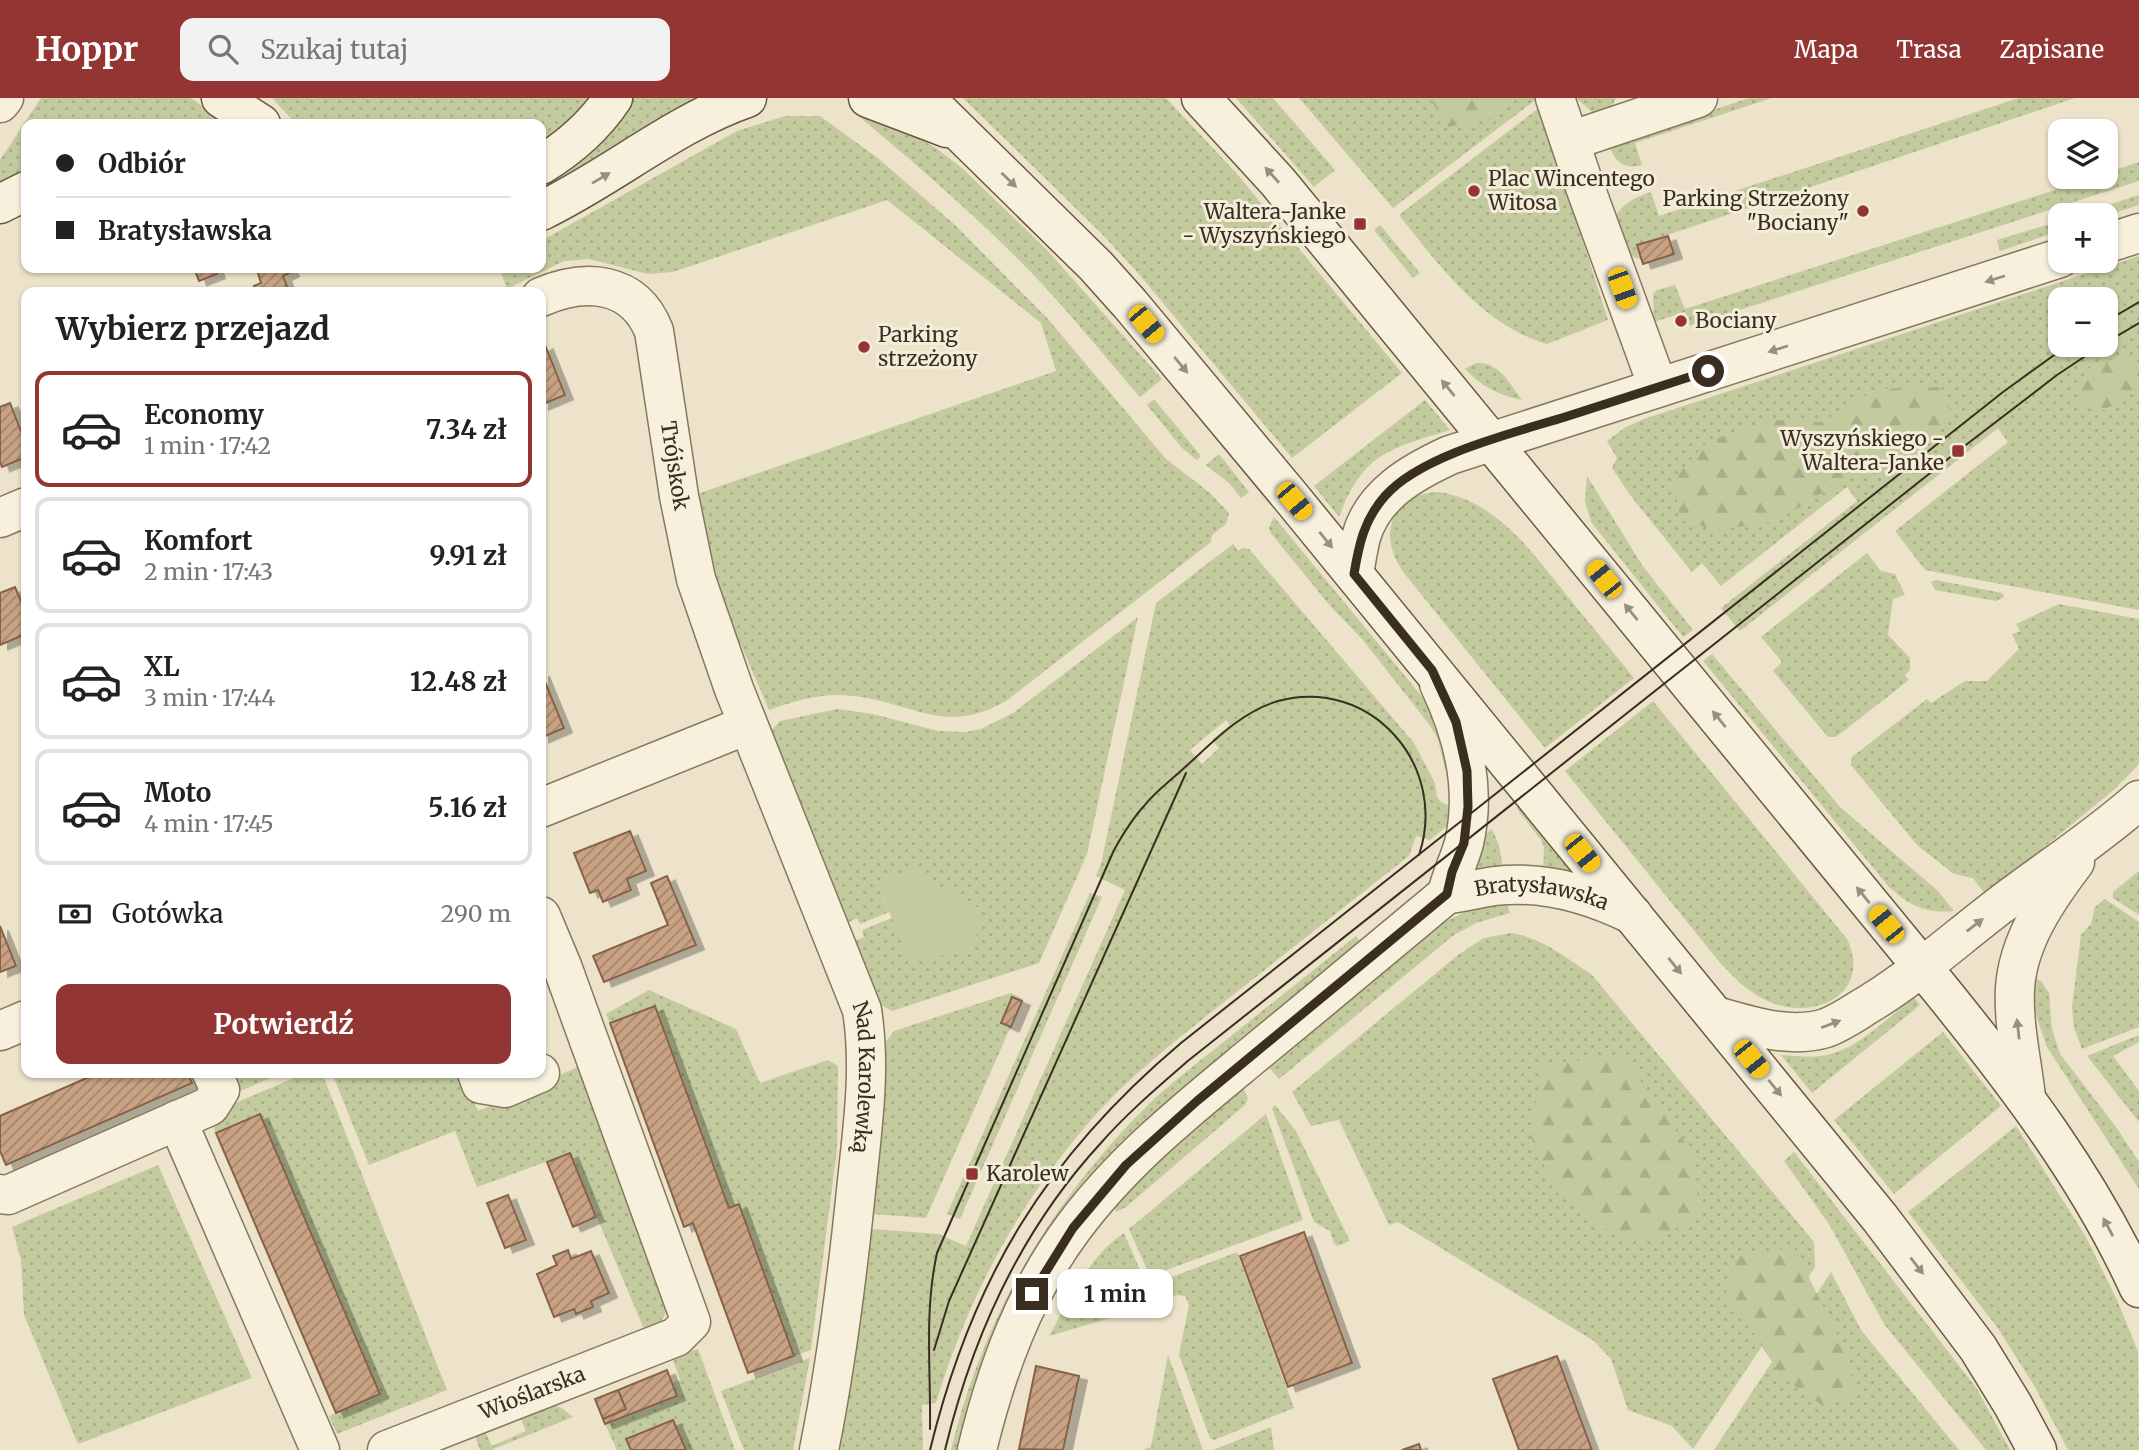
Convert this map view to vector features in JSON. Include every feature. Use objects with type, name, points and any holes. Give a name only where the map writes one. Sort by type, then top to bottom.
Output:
[{"type":"street","points":[[0,103],[4,98]]},
{"type":"street","points":[[221,98],[253,119]]},
{"type":"street","points":[[546,161],[596,120],[613,98]]},
{"type":"street","points":[[546,209],[672,135],[747,98]]},
{"type":"street","points":[[868,98],[960,133]]},
{"type":"street","points":[[925,98],[1044,214],[1130,304],[1354,574],[1716,1016],[1940,1295],[1978,1348],[2037,1450]]},
{"type":"street","points":[[1201,98],[1278,182],[2026,1097],[2072,1163],[2107,1223],[2139,1288]]},
{"type":"street","points":[[1555,98],[1658,387]]},
{"type":"street","points":[[1570,141],[1698,98]]},
{"type":"street","points":[[0,204],[21,194]]},
{"type":"street","points":[[2118,240],[2139,233]]},
{"type":"street","points":[[1354,574],[1361,535],[1371,514],[1402,480],[1425,467],[1491,441],[2048,262]]},
{"type":"street","name":"Trójskok","points":[[546,296],[577,287],[603,287],[636,300],[648,316],[654,331],[679,496],[696,579],[747,724]]},
{"type":"street","points":[[0,518],[21,509]]},
{"type":"street","name":"Bratysławska","points":[[977,1450],[997,1376],[1032,1294],[1073,1228],[1099,1195],[1135,1156],[1197,1101],[1447,894],[1467,828],[1468,781],[1456,722],[1432,670]]},
{"type":"street","points":[[546,806],[747,724]]},
{"type":"street","name":"Nad Karolewką","points":[[747,724],[856,991],[865,1030],[863,1118],[853,1220],[841,1325],[818,1450]]},
{"type":"street","points":[[1716,1016],[1778,1030],[1802,1032],[1825,1028],[1849,1017],[1922,967],[2041,874],[2096,836],[2139,800]]},
{"type":"street","points":[[2026,1097],[2015,1008],[2015,987],[2021,959],[2041,912],[2096,836]]},
{"type":"street","name":"Bratysławska","points":[[1447,894],[1471,892],[1493,886],[1543,886],[1588,896],[1633,915]]},
{"type":"street","points":[[546,929],[592,1051],[546,1070]]},
{"type":"street","points":[[0,1031],[21,1022]]},
{"type":"street","name":"Wioślarska","points":[[387,1450],[676,1337],[691,1322],[592,1051]]},
{"type":"street","points":[[0,1194],[8,1195],[209,1107],[220,1090],[214,1078]]},
{"type":"street","points":[[479,1078],[481,1084],[505,1088],[528,1078]]},
{"type":"street","points":[[177,1120],[320,1450]]},
{"type":"green space","points":[[41,98],[191,98],[220,119],[27,119]]},
{"type":"green space","points":[[272,98],[592,98],[546,141],[546,119],[291,119]]},
{"type":"green space","points":[[632,98],[710,98],[547,189],[546,180],[621,114]]},
{"type":"green space","points":[[963,98],[1166,98],[1237,174],[1402,373],[1292,458],[1138,273],[1101,233]]},
{"type":"green space","points":[[1236,98],[1273,98],[1335,170],[1314,187]]},
{"type":"green space","points":[[1299,98],[1537,98],[1537,99],[1393,208]]},
{"type":"green space","points":[[1430,98],[1512,98],[1490,120],[1447,127]]},
{"type":"green space","points":[[1576,98],[1616,98],[1612,106],[1593,113]]},
{"type":"green space","points":[[1749,98],[1772,98],[1635,143],[1642,165],[1630,166],[1621,163],[1609,145]]},
{"type":"green space","points":[[2019,98],[2075,98],[1638,245],[1642,260],[1628,255],[1610,225],[1627,204],[1651,192],[1659,216]]},
{"type":"green space","name":"Plac Wincentego Witosa","points":[[1540,107],[1608,320],[1547,344],[1502,323],[1482,308],[1446,273],[1399,215]]},
{"type":"green space","points":[[855,113],[894,124],[936,148],[962,168],[1047,250],[1162,379],[1140,397],[1066,310],[1019,260],[939,185]]},
{"type":"green space","points":[[785,116],[820,116],[879,159],[955,225],[1047,318],[1166,459],[1210,493],[1229,513],[1226,524],[1212,535],[1211,542],[1006,701],[984,711],[947,717],[843,695],[811,698],[769,710],[741,645],[732,648],[724,628],[697,494],[1056,371],[1041,323],[887,200],[673,272],[648,274],[589,259],[564,261],[546,270],[546,238],[737,131]]},
{"type":"green space","points":[[21,128],[21,174],[0,182],[0,160]]},
{"type":"green space","points":[[2139,162],[2139,181],[2118,188],[2118,169]]},
{"type":"green space","points":[[2058,189],[2114,189],[2071,203],[2048,203],[2048,210],[1690,326],[1685,312],[1654,322],[1653,294],[1657,290],[1675,285],[1685,309]]},
{"type":"green space","points":[[2139,195],[2139,205],[2118,212],[2118,203],[2114,203]]},
{"type":"green space","points":[[1380,225],[1420,273],[1413,278],[1374,230]]},
{"type":"green space","points":[[2048,225],[2048,235],[2000,251],[1997,240]]},
{"type":"green space","points":[[2139,256],[2139,610],[1925,570],[1895,531],[2008,442],[1998,428],[1740,631],[1721,608],[1857,501],[1847,487],[1721,586],[1702,563],[1692,572],[1630,495],[1612,468],[1617,458],[1607,441],[1626,427],[2087,273],[2118,273],[2118,263]]},
{"type":"green space","points":[[501,273],[540,273],[511,287],[506,287]]},
{"type":"green space","points":[[2134,354],[2139,389],[2105,410],[2083,408],[2074,388],[2092,365]]},
{"type":"green space","points":[[1476,363],[1484,363],[1497,370],[1522,400],[1498,392],[1477,380],[1465,369]]},
{"type":"green space","points":[[1941,387],[1953,419],[1881,473],[1849,476],[1777,521],[1717,530],[1680,520],[1674,478],[1708,441],[1776,420],[1822,422],[1876,389]]},
{"type":"green space","points":[[1154,399],[1201,456],[1197,460],[1182,448],[1147,405]]},
{"type":"green space","points":[[1425,400],[1450,430],[1394,449],[1369,466],[1348,496],[1339,517],[1314,486]]},
{"type":"green space","points":[[1219,454],[1249,492],[1241,498],[1230,484],[1206,465]]},
{"type":"green space","points":[[1587,476],[1642,565],[1693,630],[1683,637],[1591,522],[1585,501]]},
{"type":"green space","points":[[1438,492],[1459,497],[1478,506],[1512,532],[1542,564],[1634,678],[1545,748],[1404,573],[1396,559],[1390,532],[1399,509],[1409,500]]},
{"type":"green space","points":[[1274,517],[1433,710],[1451,771],[1445,769],[1438,739],[1428,723],[1363,640],[1331,607],[1270,532],[1269,527]]},
{"type":"green space","points":[[1233,544],[1238,551],[1242,548],[1249,549],[1414,743],[1435,783],[1437,797],[1441,802],[1459,810],[1458,817],[1430,840],[1416,836],[1409,856],[1150,1062],[1101,1109],[1073,1142],[1023,1210],[982,1284],[949,1362],[936,1403],[922,1405],[923,1450],[837,1450],[858,1339],[871,1229],[938,1234],[966,1246],[1125,890],[1096,876],[1101,864],[1156,603]],"holes":[[[1226,720],[1230,725],[1212,740],[1219,748],[1202,764],[1190,750]]]},
{"type":"green space","points":[[1867,553],[1881,571],[1895,574],[1905,595],[1893,599],[1888,635],[1910,658],[1910,670],[1905,675],[1909,680],[1836,737],[1828,737],[1773,671],[1782,662],[1761,637]]},
{"type":"green space","points":[[1936,580],[2002,593],[2004,597],[1996,601],[1935,590],[1931,582]]},
{"type":"green space","points":[[2059,604],[2139,619],[2139,764],[2116,788],[1986,895],[1973,878],[1954,874],[1917,845],[1851,765],[1852,757],[1927,699],[1931,703],[1965,681],[1987,681],[2019,649],[2012,634],[2020,631],[2016,624]]},
{"type":"green space","points":[[1138,617],[1087,854],[1039,963],[892,1011],[879,1004],[853,942],[864,937],[862,930],[892,918],[910,963],[886,879],[877,882],[889,912],[860,924],[857,918],[847,923],[769,733],[780,721],[837,709],[873,714],[938,731],[966,732],[981,729],[1013,713]]},
{"type":"green space","points":[[1712,654],[1840,807],[1938,891],[1954,911],[1918,907],[1889,887],[1703,661]]},
{"type":"green space","points":[[1653,701],[1847,939],[1853,958],[1852,974],[1846,987],[1836,997],[1807,1008],[1789,1007],[1772,1003],[1742,984],[1717,959],[1565,771]]},
{"type":"green space","points":[[1522,805],[1574,874],[1543,870],[1544,847],[1517,809]]},
{"type":"green space","points":[[1492,829],[1499,845],[1503,869],[1466,878],[1479,839]]},
{"type":"green space","points":[[921,867],[927,880],[982,910],[974,948],[910,963],[877,882]]},
{"type":"green space","points":[[2139,871],[2139,915],[2113,898],[2113,892]]},
{"type":"green space","points":[[1090,893],[1102,897],[960,1219],[947,1214]]},
{"type":"green space","points":[[2105,899],[2139,922],[2139,1027],[2082,1049],[2074,1028],[2072,1007],[2081,935],[2091,924],[2095,907]]},
{"type":"green space","points":[[1506,902],[1510,913],[1476,923],[1454,935],[1279,1079],[1267,1065],[1446,921],[1474,908]]},
{"type":"green space","points":[[1511,933],[1544,944],[1592,975],[1814,1242],[1815,1267],[1693,1449],[1672,1426],[1628,1410],[1611,1359],[1594,1341],[1398,1222],[1389,1225],[1339,1120],[1311,1126],[1292,1092],[1458,955],[1484,938]]},
{"type":"green space","points":[[1356,936],[1361,942],[1153,1115],[959,1450],[951,1450],[982,1353],[1002,1307],[1052,1220],[1082,1179],[1159,1095]]},
{"type":"green space","points":[[2034,978],[2041,981],[2049,993],[2052,1029],[2060,1054],[2139,1162],[2139,1189],[2047,1047],[2034,1009]]},
{"type":"green space","points":[[649,990],[736,1029],[760,1083],[828,1060],[838,1066],[837,1149],[811,1350],[794,1356],[729,1208],[655,1007],[610,1023],[606,1014]]},
{"type":"green space","points":[[1011,993],[1023,999],[926,1218],[873,1214],[883,1046],[894,1031]]},
{"type":"green space","points":[[1914,997],[1920,1005],[1812,1093],[1781,1055],[1826,1055],[1850,1046]]},
{"type":"green space","points":[[1943,1032],[2001,1106],[1894,1194],[1834,1120]]},
{"type":"green space","points":[[2139,1035],[2139,1042],[2113,1056],[2139,1091],[2139,1122],[2087,1056]]},
{"type":"green space","points":[[1623,1056],[1694,1156],[1700,1215],[1659,1238],[1616,1236],[1558,1194],[1530,1135],[1543,1064]]},
{"type":"green space","points":[[578,1067],[668,1302],[662,1321],[655,1327],[646,1334],[570,1153],[477,1187],[455,1131],[369,1165],[334,1078],[463,1078],[478,1111]]},
{"type":"green space","points":[[225,1078],[270,1078],[233,1094]]},
{"type":"green space","points":[[294,1078],[324,1078],[447,1390],[337,1434],[329,1416],[380,1394],[260,1114],[216,1133],[207,1115]]},
{"type":"green space","points":[[1242,1086],[1248,1098],[1245,1105],[1126,1207],[1116,1212],[1115,1206],[1121,1196],[1172,1146]]},
{"type":"green space","points":[[1275,1105],[1296,1131],[1350,1241],[1337,1246],[1330,1231],[1314,1222],[1272,1108]]},
{"type":"green space","points":[[1266,1114],[1303,1220],[1150,1276],[1129,1229]]},
{"type":"green space","points":[[2016,1126],[2086,1237],[2138,1351],[2139,1450],[2068,1450],[2035,1387],[1997,1327],[1908,1212]]},
{"type":"green space","points":[[1794,1152],[1977,1389],[2010,1450],[1986,1450],[1884,1324],[1829,1224],[1784,1161]]},
{"type":"green space","points":[[158,1165],[252,1378],[78,1444],[24,1315],[21,1260],[12,1227]]},
{"type":"green space","points":[[1124,1233],[1143,1277],[1141,1281],[1149,1303],[1145,1308],[1049,1336],[1090,1266]]},
{"type":"green space","points":[[1794,1247],[1849,1359],[1854,1393],[1824,1407],[1781,1376],[1751,1329],[1724,1303],[1735,1257]]},
{"type":"green space","points":[[1237,1252],[1294,1408],[1214,1440],[1210,1438],[1179,1355],[1189,1305],[1185,1296],[1176,1295],[1162,1301],[1154,1288],[1156,1283]]},
{"type":"green space","points":[[1831,1272],[1861,1330],[1959,1450],[1714,1450]]},
{"type":"green space","points":[[698,1349],[735,1450],[686,1450],[673,1420],[627,1439],[631,1450],[617,1450],[605,1424],[677,1396],[672,1383],[680,1380],[672,1357]]},
{"type":"green space","points":[[1168,1355],[1203,1450],[1143,1450],[1151,1447]]},
{"type":"green space","points":[[810,1358],[793,1450],[744,1450],[721,1391]]},
{"type":"green space","points":[[553,1404],[573,1417],[491,1450],[480,1450],[474,1433],[481,1423],[492,1446],[526,1431],[516,1408]]},
{"type":"green space","points":[[1271,1427],[1274,1450],[1213,1450]]},
{"type":"building","points":[[1668,236],[1674,254],[1643,264],[1637,245]]},
{"type":"building","points":[[196,273],[217,273],[217,274],[199,281]]},
{"type":"building","points":[[258,273],[289,273],[283,276],[287,287],[254,287],[261,283]]},
{"type":"building","points":[[546,348],[565,395],[546,403]]},
{"type":"building","points":[[10,403],[21,431],[21,459],[2,467],[0,462],[0,407]]},
{"type":"building","points":[[15,587],[21,601],[21,636],[0,645],[0,593]]},
{"type":"building","points":[[546,684],[564,728],[546,736]]},
{"type":"building","points":[[630,831],[646,871],[627,879],[631,890],[603,902],[598,890],[590,893],[574,853]]},
{"type":"building","points":[[667,876],[696,945],[604,982],[593,956],[668,925],[651,883]]},
{"type":"building","points":[[0,926],[16,966],[0,972]]},
{"type":"building","points":[[1012,997],[1022,1001],[1011,1027],[1001,1023]]},
{"type":"building","points":[[655,1006],[729,1208],[739,1204],[794,1356],[748,1373],[693,1223],[684,1227],[610,1023]]},
{"type":"building","points":[[87,1078],[190,1078],[192,1083],[6,1165],[0,1151],[0,1116]]},
{"type":"building","points":[[260,1114],[380,1394],[336,1413],[216,1133]]},
{"type":"building","points":[[570,1153],[596,1217],[573,1227],[547,1162]]},
{"type":"building","points":[[508,1195],[526,1240],[505,1248],[487,1203]]},
{"type":"building","points":[[1304,1232],[1352,1363],[1288,1387],[1240,1256]]},
{"type":"building","points":[[568,1250],[571,1259],[591,1251],[609,1293],[591,1301],[593,1307],[576,1314],[574,1309],[554,1317],[537,1274],[557,1265],[553,1256]]},
{"type":"building","points":[[1557,1356],[1592,1450],[1519,1450],[1493,1379]]},
{"type":"building","points":[[1036,1366],[1079,1376],[1063,1450],[1019,1449]]},
{"type":"building","points":[[667,1370],[677,1396],[605,1424],[603,1419],[626,1409],[618,1390]]},
{"type":"building","points":[[618,1390],[626,1409],[603,1419],[595,1399]]},
{"type":"building","points":[[673,1420],[686,1450],[631,1450],[626,1439]]},
{"type":"building","points":[[1419,1444],[1421,1450],[1402,1450]]},
{"type":"tram line","points":[[2118,314],[2139,302]]},
{"type":"tram line","points":[[2118,335],[2139,323]]},
{"type":"tram line","points":[[930,1450],[947,1388],[968,1330],[992,1276],[1053,1177],[1091,1130],[1133,1086],[1181,1043],[2003,392],[2051,357]]},
{"type":"tram line","points":[[945,1450],[956,1408],[985,1327],[1023,1249],[1072,1177],[1132,1111],[1189,1060],[1958,451],[2084,357]]},
{"type":"tram line","points":[[930,1429],[929,1319],[937,1253],[1114,850],[1140,811],[1215,739],[1251,713],[1278,701],[1312,697],[1343,702],[1371,715],[1395,735],[1412,761],[1423,790],[1425,822],[1419,855]]},
{"type":"tram line","points":[[934,1350],[949,1301],[1186,773]]},
{"type":"place","name":"Plac Wincentego Witosa","points":[[1474,191]]},
{"type":"place","name":"Parking Strzeżony \"Bociany\"","points":[[1863,211]]},
{"type":"place","name":"Waltera-Janke - Wyszyńskiego","points":[[1360,224]]},
{"type":"place","name":"Bociany","points":[[1681,321]]},
{"type":"place","name":"Parking strzeżony","points":[[864,347]]},
{"type":"place","name":"Wyszyńskiego - Waltera-Janke","points":[[1958,451]]},
{"type":"place","name":"Karolew","points":[[972,1174]]},
{"type":"route","points":[[1032,1294],[1073,1228],[1099,1195],[1144,1147],[1447,894],[1467,828],[1469,793],[1465,757],[1456,722],[1432,670],[1354,574],[1361,535],[1371,514],[1402,480],[1450,455],[1708,371]]}]
